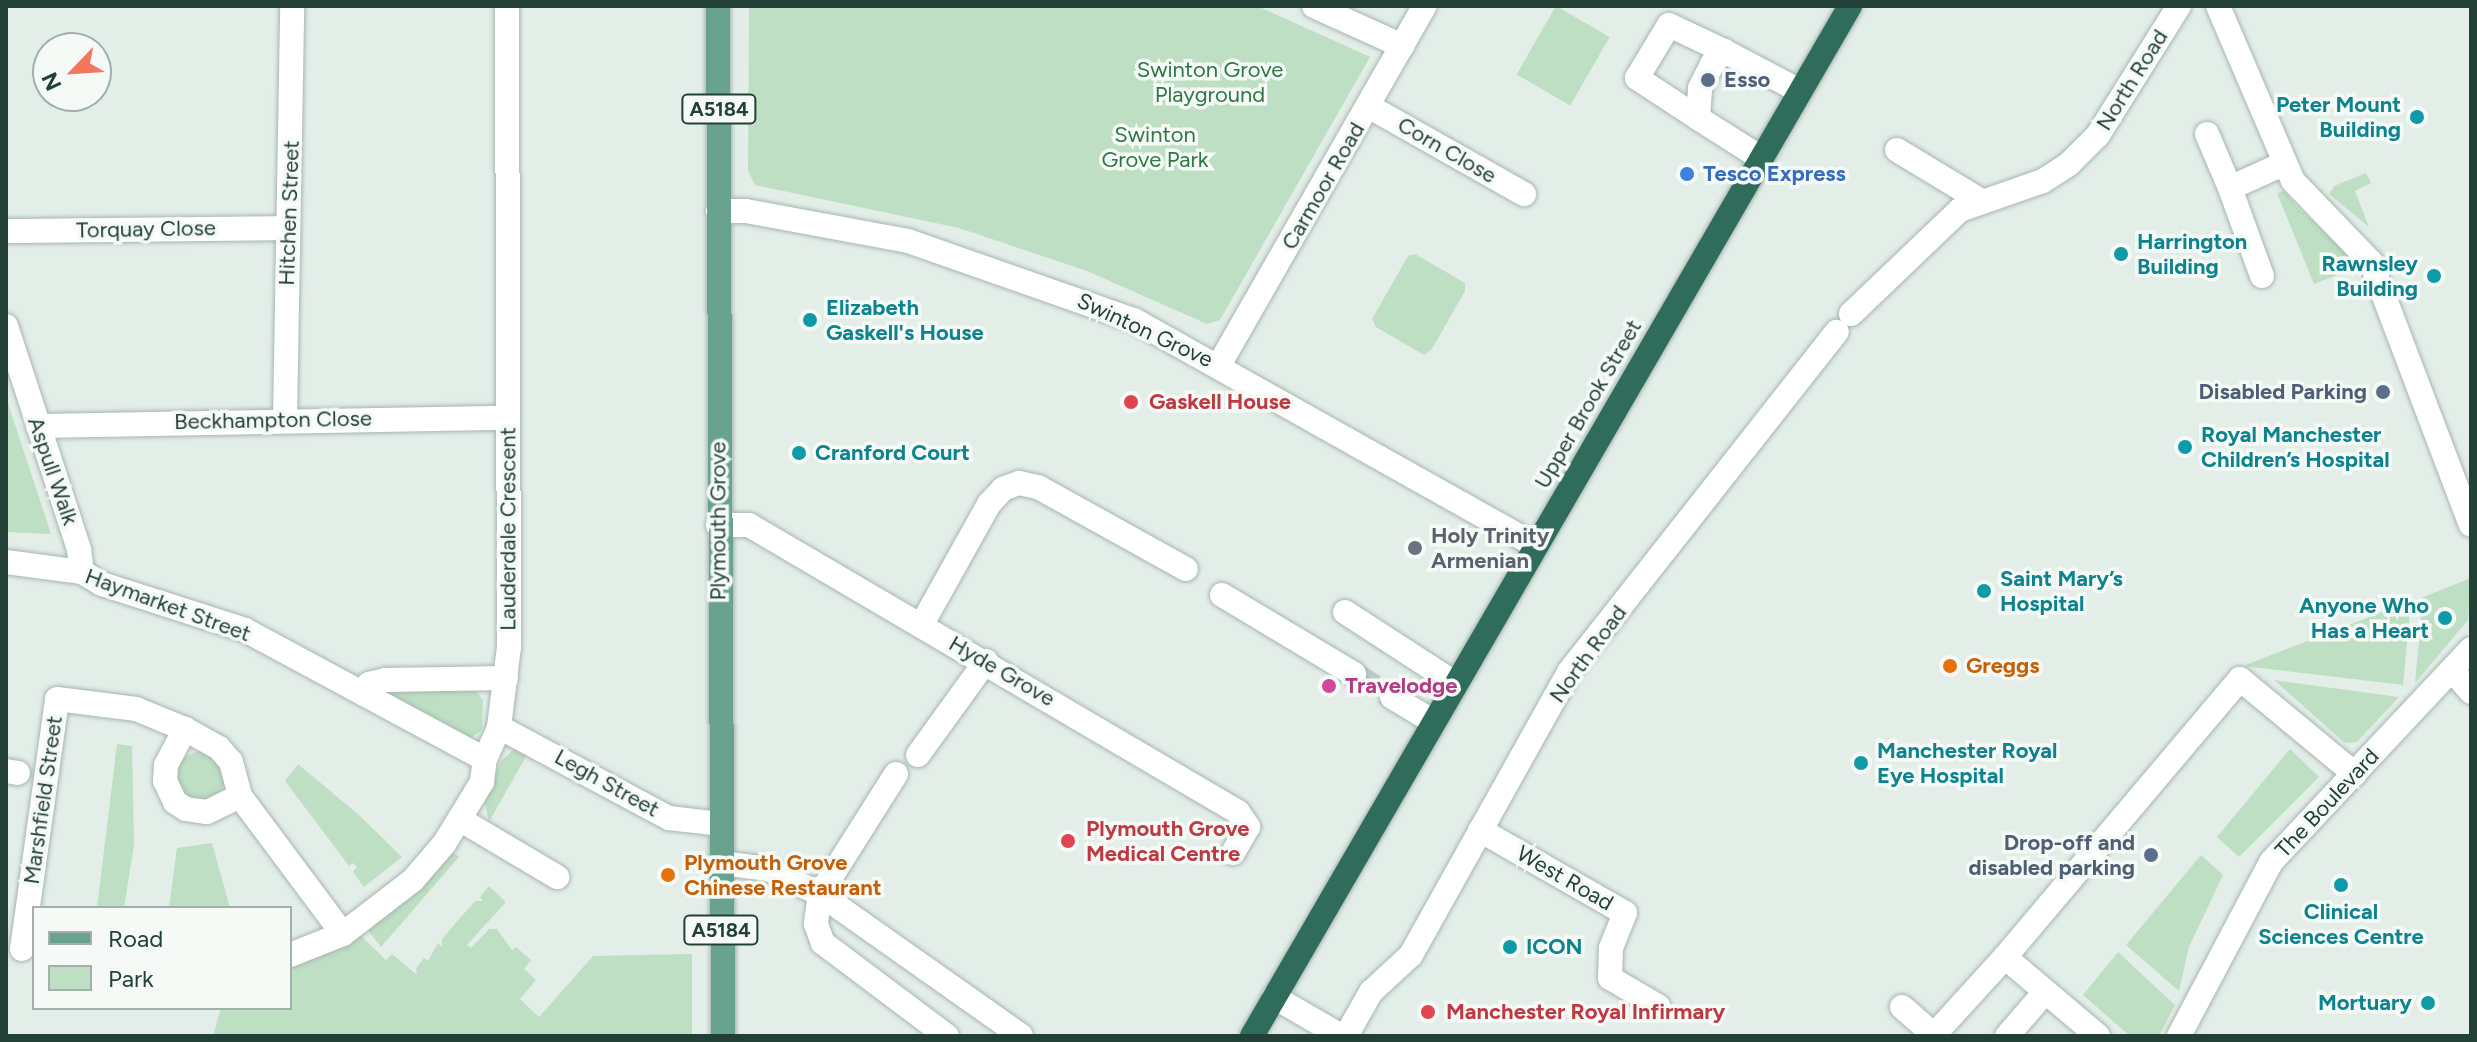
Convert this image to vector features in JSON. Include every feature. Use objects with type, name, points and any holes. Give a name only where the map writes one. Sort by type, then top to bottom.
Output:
[{"type":"highway","name":"Upper Brook Street","points":[[1252,1036],[1850,6]]},
{"type":"main road","name":"Plymouth Grove","points":[[718,6],[718,525],[723,1036]]},
{"type":"street","name":"Hitchen Street","points":[[285,420],[286,228],[291,209],[292,6]]},
{"type":"street","name":"Lauderdale Crescent","points":[[292,954],[343,934],[413,880],[461,820],[482,782],[485,759],[499,727],[506,678],[507,6]]},
{"type":"street","points":[[1314,6],[1402,46]]},
{"type":"street","name":"Carmoor Road","points":[[1219,365],[1370,107],[1425,6]]},
{"type":"street","name":"North Road","points":[[1343,1036],[1371,992],[1398,973],[1411,955],[1569,672],[1844,323],[1960,210],[2043,181],[2069,164],[2098,135],[2179,6]]},
{"type":"street","points":[[2218,6],[2285,163],[2312,204],[2371,262],[2471,525]]},
{"type":"street","points":[[1761,158],[1637,78],[1669,25],[1800,91]]},
{"type":"street","points":[[1698,118],[1700,88],[1724,51]]},
{"type":"street","name":"Corn Close","points":[[1370,107],[1524,194]]},
{"type":"street","points":[[2207,134],[2262,276]]},
{"type":"street","points":[[1897,150],[1983,202]]},
{"type":"street","points":[[2230,188],[2285,163]]},
{"type":"street","name":"Swinton Grove","points":[[718,211],[908,241],[1077,298],[1219,365],[1536,546]]},
{"type":"street","name":"Torquay Close","points":[[6,231],[286,228]]},
{"type":"street","name":"Aspull Walk","points":[[6,326],[79,550],[82,572]]},
{"type":"street","name":"Beckhampton Close","points":[[38,426],[508,418]]},
{"type":"street","points":[[922,624],[989,504],[1003,489],[1019,483],[1038,487],[1186,569]]},
{"type":"street","name":"Hyde Grove","points":[[718,525],[749,525],[986,661],[1238,812],[1248,827],[1233,853]]},
{"type":"street","name":"Haymarket Street","points":[[6,562],[82,572],[102,584],[245,630],[485,759]]},
{"type":"street","points":[[1222,595],[1354,674]]},
{"type":"street","points":[[1345,612],[1456,684]]},
{"type":"street","name":"The Boulevard","points":[[2179,1036],[2271,862],[2471,649]]},
{"type":"street","points":[[918,755],[986,661]]},
{"type":"street","points":[[2452,670],[2471,692]]},
{"type":"street","points":[[364,694],[369,684],[385,680],[506,678]]},
{"type":"street","points":[[1902,1007],[1934,1036],[2005,957],[2240,679],[2355,774]]},
{"type":"street","name":"Marshfield Street","points":[[21,949],[46,697],[136,709],[185,729],[219,748],[231,762],[240,796],[343,934]]},
{"type":"street","points":[[1392,697],[1434,722]]},
{"type":"street","name":"Legh Street","points":[[499,727],[669,818],[720,824]]},
{"type":"street","points":[[185,729],[166,765],[165,781],[175,802],[186,809],[207,812],[240,796]]},
{"type":"street","points":[[896,774],[820,894],[816,924],[823,943],[947,1036]]},
{"type":"street","points":[[461,820],[557,877]]},
{"type":"street","name":"West Road","points":[[1480,830],[1625,913],[1611,948],[1610,978],[1658,1006]]},
{"type":"street","points":[[721,863],[768,869],[820,894],[1016,1032]]},
{"type":"street","points":[[2005,957],[2098,1036]]},
{"type":"street","points":[[2007,1036],[2045,992]]},
{"type":"street","points":[[1274,997],[1343,1036]]},
{"type":"green space","name":"Swinton Grove Park","points":[[749,6],[1257,6],[1370,57],[1220,320],[1207,324],[1087,271],[959,228],[755,185],[748,171]]},
{"type":"green space","points":[[1556,6],[1610,37],[1570,105],[1516,74]]},
{"type":"green space","points":[[2366,173],[2371,183],[2355,191],[2369,227],[2329,194],[2334,186]]},
{"type":"green space","points":[[2284,191],[2361,266],[2314,284],[2277,193]]},
{"type":"green space","points":[[1415,254],[1465,283],[1465,291],[1432,349],[1424,355],[1376,327],[1372,319],[1408,256]]},
{"type":"green space","points":[[6,397],[51,534],[6,532]]},
{"type":"green space","points":[[2471,578],[2468,620],[2415,683],[2423,597]]},
{"type":"green space","points":[[2411,601],[2403,685],[2243,666]]},
{"type":"green space","points":[[2274,680],[2399,697],[2357,742],[2345,743]]},
{"type":"green space","points":[[473,687],[483,700],[482,730],[470,739],[390,696],[392,691]]},
{"type":"green space","points":[[117,744],[132,746],[134,845],[124,906],[97,906]]},
{"type":"green space","points":[[518,746],[529,751],[489,822],[484,799],[501,761]]},
{"type":"green space","points":[[2290,749],[2319,777],[2239,857],[2217,837]]},
{"type":"green space","points":[[200,752],[218,759],[225,777],[218,795],[200,802],[182,795],[175,777],[182,759]]},
{"type":"green space","points":[[298,764],[360,816],[402,857],[364,887],[353,872],[357,867],[353,863],[349,866],[285,781]]},
{"type":"green space","points":[[212,843],[229,906],[169,906],[177,848]]},
{"type":"green space","points":[[451,850],[459,857],[381,947],[367,929],[418,888]]},
{"type":"green space","points":[[2201,855],[2223,875],[2189,947],[2179,991],[2126,945]]},
{"type":"green space","points":[[489,886],[506,902],[467,945],[471,948],[489,929],[497,929],[512,950],[516,947],[531,960],[524,969],[536,980],[520,999],[539,1017],[593,956],[692,954],[692,1036],[213,1036],[220,1010],[292,1010],[292,965],[360,935],[386,960],[392,954],[417,975],[416,968],[424,958],[428,961],[438,943],[442,947],[442,939],[475,901],[483,901],[480,897]]},
{"type":"green space","points":[[2118,952],[2175,1005],[2159,1036],[2130,1036],[2083,995]]},
{"type":"tunnel","points":[[1354,674],[1392,697]]},
{"type":"place","name":"Esso","points":[[1708,80]]},
{"type":"place","name":"Peter Mount Building","points":[[2417,117]]},
{"type":"place","name":"Tesco Express","points":[[1687,174]]},
{"type":"place","name":"Harrington Building","points":[[2121,254]]},
{"type":"place","name":"Rawnsley Building","points":[[2434,276]]},
{"type":"place","name":"Elizabeth Gaskell's House","points":[[810,320]]},
{"type":"place","name":"Disabled Parking","points":[[2383,392]]},
{"type":"place","name":"Gaskell House","points":[[1131,402]]},
{"type":"place","name":"Royal Manchester Children’s Hospital","points":[[2185,447]]},
{"type":"place","name":"Cranford Court","points":[[799,453]]},
{"type":"place","name":"Holy Trinity Armenian","points":[[1415,548]]},
{"type":"place","name":"Saint Mary’s Hospital","points":[[1984,591]]},
{"type":"place","name":"Anyone Who Has a Heart","points":[[2445,618]]},
{"type":"place","name":"Greggs","points":[[1950,666]]},
{"type":"place","name":"Travelodge","points":[[1329,686]]},
{"type":"place","name":"Manchester Royal Eye Hospital","points":[[1861,763]]},
{"type":"place","name":"Plymouth Grove Medical Centre","points":[[1068,841]]},
{"type":"place","name":"Drop-off and disabled parking","points":[[2151,855]]},
{"type":"place","name":"Plymouth Grove Chinese Restaurant","points":[[668,875]]},
{"type":"place","name":"Clinical Sciences Centre","points":[[2341,885]]},
{"type":"place","name":"ICON","points":[[1510,947]]},
{"type":"place","name":"Mortuary","points":[[2428,1003]]},
{"type":"place","name":"Manchester Royal Infirmary","points":[[1428,1012]]},
{"type":"park label","name":"Swinton Grove Playground","points":[[1210,82]]}]
